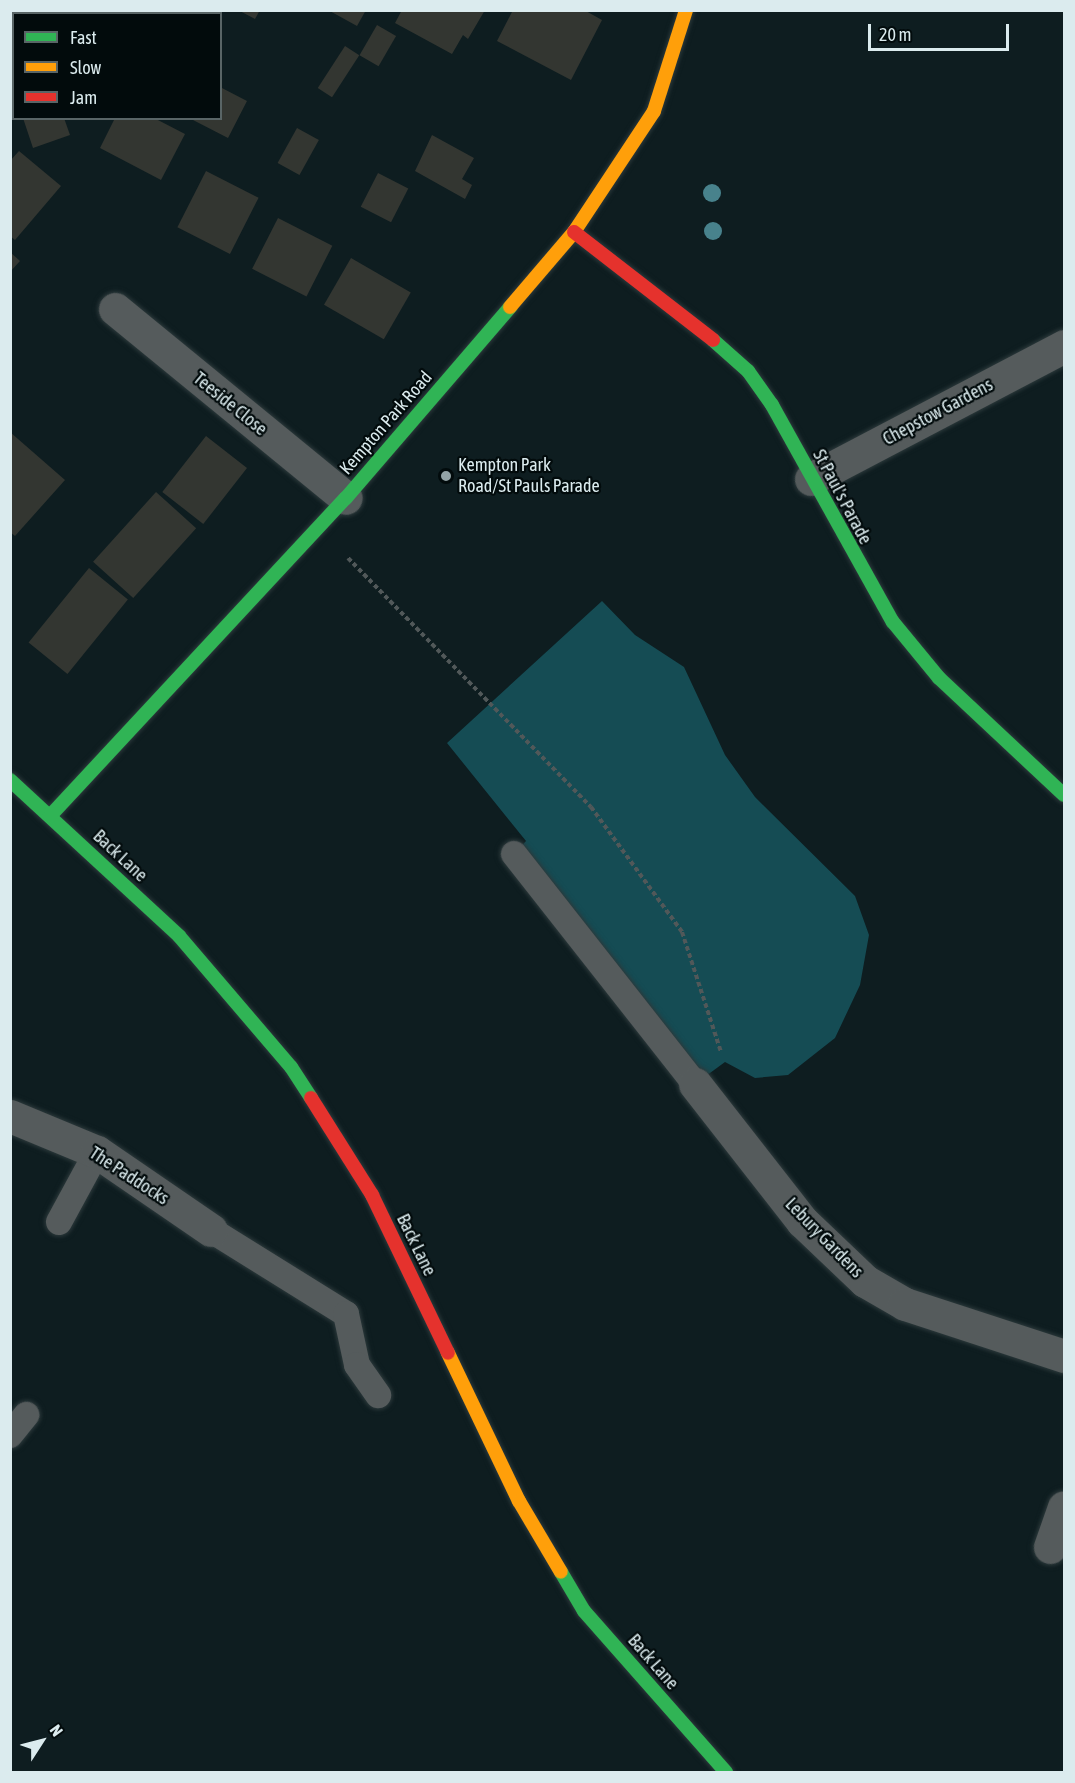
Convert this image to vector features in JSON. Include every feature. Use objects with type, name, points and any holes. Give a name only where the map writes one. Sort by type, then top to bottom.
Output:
[{"type":"street","name":"Kempton Park Road","points":[[50,816],[346,498],[574,232],[654,111],[686,10]]},
{"type":"street","name":"St Paul's Parade","points":[[574,232],[685,316],[748,371],[893,622],[939,678],[1065,795]]},
{"type":"street","name":"Teeside Close","points":[[115,309],[346,498]]},
{"type":"street","name":"Chepstow Gardens","points":[[811,479],[1065,346]]},
{"type":"street","name":"Back Lane","points":[[10,780],[179,936],[291,1068],[372,1195],[519,1501],[584,1611],[726,1773]]},
{"type":"street","name":"Lebury Gardens","points":[[695,1084],[802,1221],[865,1281],[905,1304],[1065,1356]]},
{"type":"street","name":"The Paddocks","points":[[10,1116],[97,1152],[211,1230]]},
{"type":"street","points":[[1050,1547],[1065,1506]]},
{"type":"lane","points":[[514,854],[695,1084]]},
{"type":"lane","points":[[59,1222],[97,1152]]},
{"type":"lane","points":[[211,1230],[346,1314],[357,1365],[378,1395]]},
{"type":"lane","points":[[10,1435],[26,1414]]},
{"type":"path","points":[[317,528],[591,807],[682,932],[725,1062],[695,1084]]},
{"type":"shaded area","points":[[602,601],[635,635],[684,667],[725,755],[755,797],[855,896],[869,935],[860,985],[835,1038],[788,1075],[755,1078],[725,1062],[695,1084],[514,854],[526,841],[447,743]]},
{"type":"building","points":[[238,10],[260,10],[255,19]]},
{"type":"building","points":[[328,10],[366,10],[357,26]]},
{"type":"building","points":[[402,10],[485,10],[468,39],[463,35],[452,54],[395,23]]},
{"type":"building","points":[[513,10],[584,10],[602,20],[571,80],[497,41]]},
{"type":"building","points":[[377,25],[396,36],[379,66],[360,55]]},
{"type":"building","points":[[345,46],[359,55],[332,97],[318,88]]},
{"type":"building","points":[[222,88],[247,101],[228,138],[193,120],[222,120]]},
{"type":"building","points":[[24,120],[65,120],[70,135],[33,148]]},
{"type":"building","points":[[114,120],[158,120],[185,134],[161,180],[100,148]]},
{"type":"building","points":[[297,128],[319,140],[299,175],[278,163]]},
{"type":"building","points":[[432,135],[474,158],[462,179],[472,185],[465,199],[415,171]]},
{"type":"building","points":[[19,151],[61,186],[15,240],[10,236],[10,161]]},
{"type":"building","points":[[206,171],[259,198],[230,254],[177,227]]},
{"type":"building","points":[[378,173],[408,188],[391,222],[361,207]]},
{"type":"building","points":[[278,218],[332,246],[306,296],[252,269]]},
{"type":"building","points":[[10,252],[20,261],[10,272]]},
{"type":"building","points":[[351,258],[411,292],[384,339],[324,305]]},
{"type":"building","points":[[10,432],[65,480],[15,536],[10,532]]},
{"type":"building","points":[[206,436],[247,468],[203,524],[162,492]]},
{"type":"building","points":[[156,492],[196,528],[133,598],[93,562]]},
{"type":"building","points":[[89,568],[128,599],[67,674],[29,643]]},
{"type":"traffic: fast","points":[[50,816],[346,498],[510,307]]},
{"type":"traffic: fast","points":[[713,340],[748,371],[772,405],[893,622],[939,678],[1064,795]]},
{"type":"traffic: fast","points":[[10,780],[179,936],[291,1067],[311,1098]]},
{"type":"traffic: fast","points":[[561,1572],[584,1611],[726,1772]]},
{"type":"traffic: slow","points":[[510,307],[574,232],[654,111],[686,10]]},
{"type":"traffic: slow","points":[[448,1353],[519,1501],[561,1572]]},
{"type":"traffic: jam","points":[[574,232],[713,340]]},
{"type":"traffic: jam","points":[[311,1098],[372,1195],[448,1353]]},
{"type":"place","name":"Kempton Park Road/St Pauls Parade","points":[[446,476]]}]
